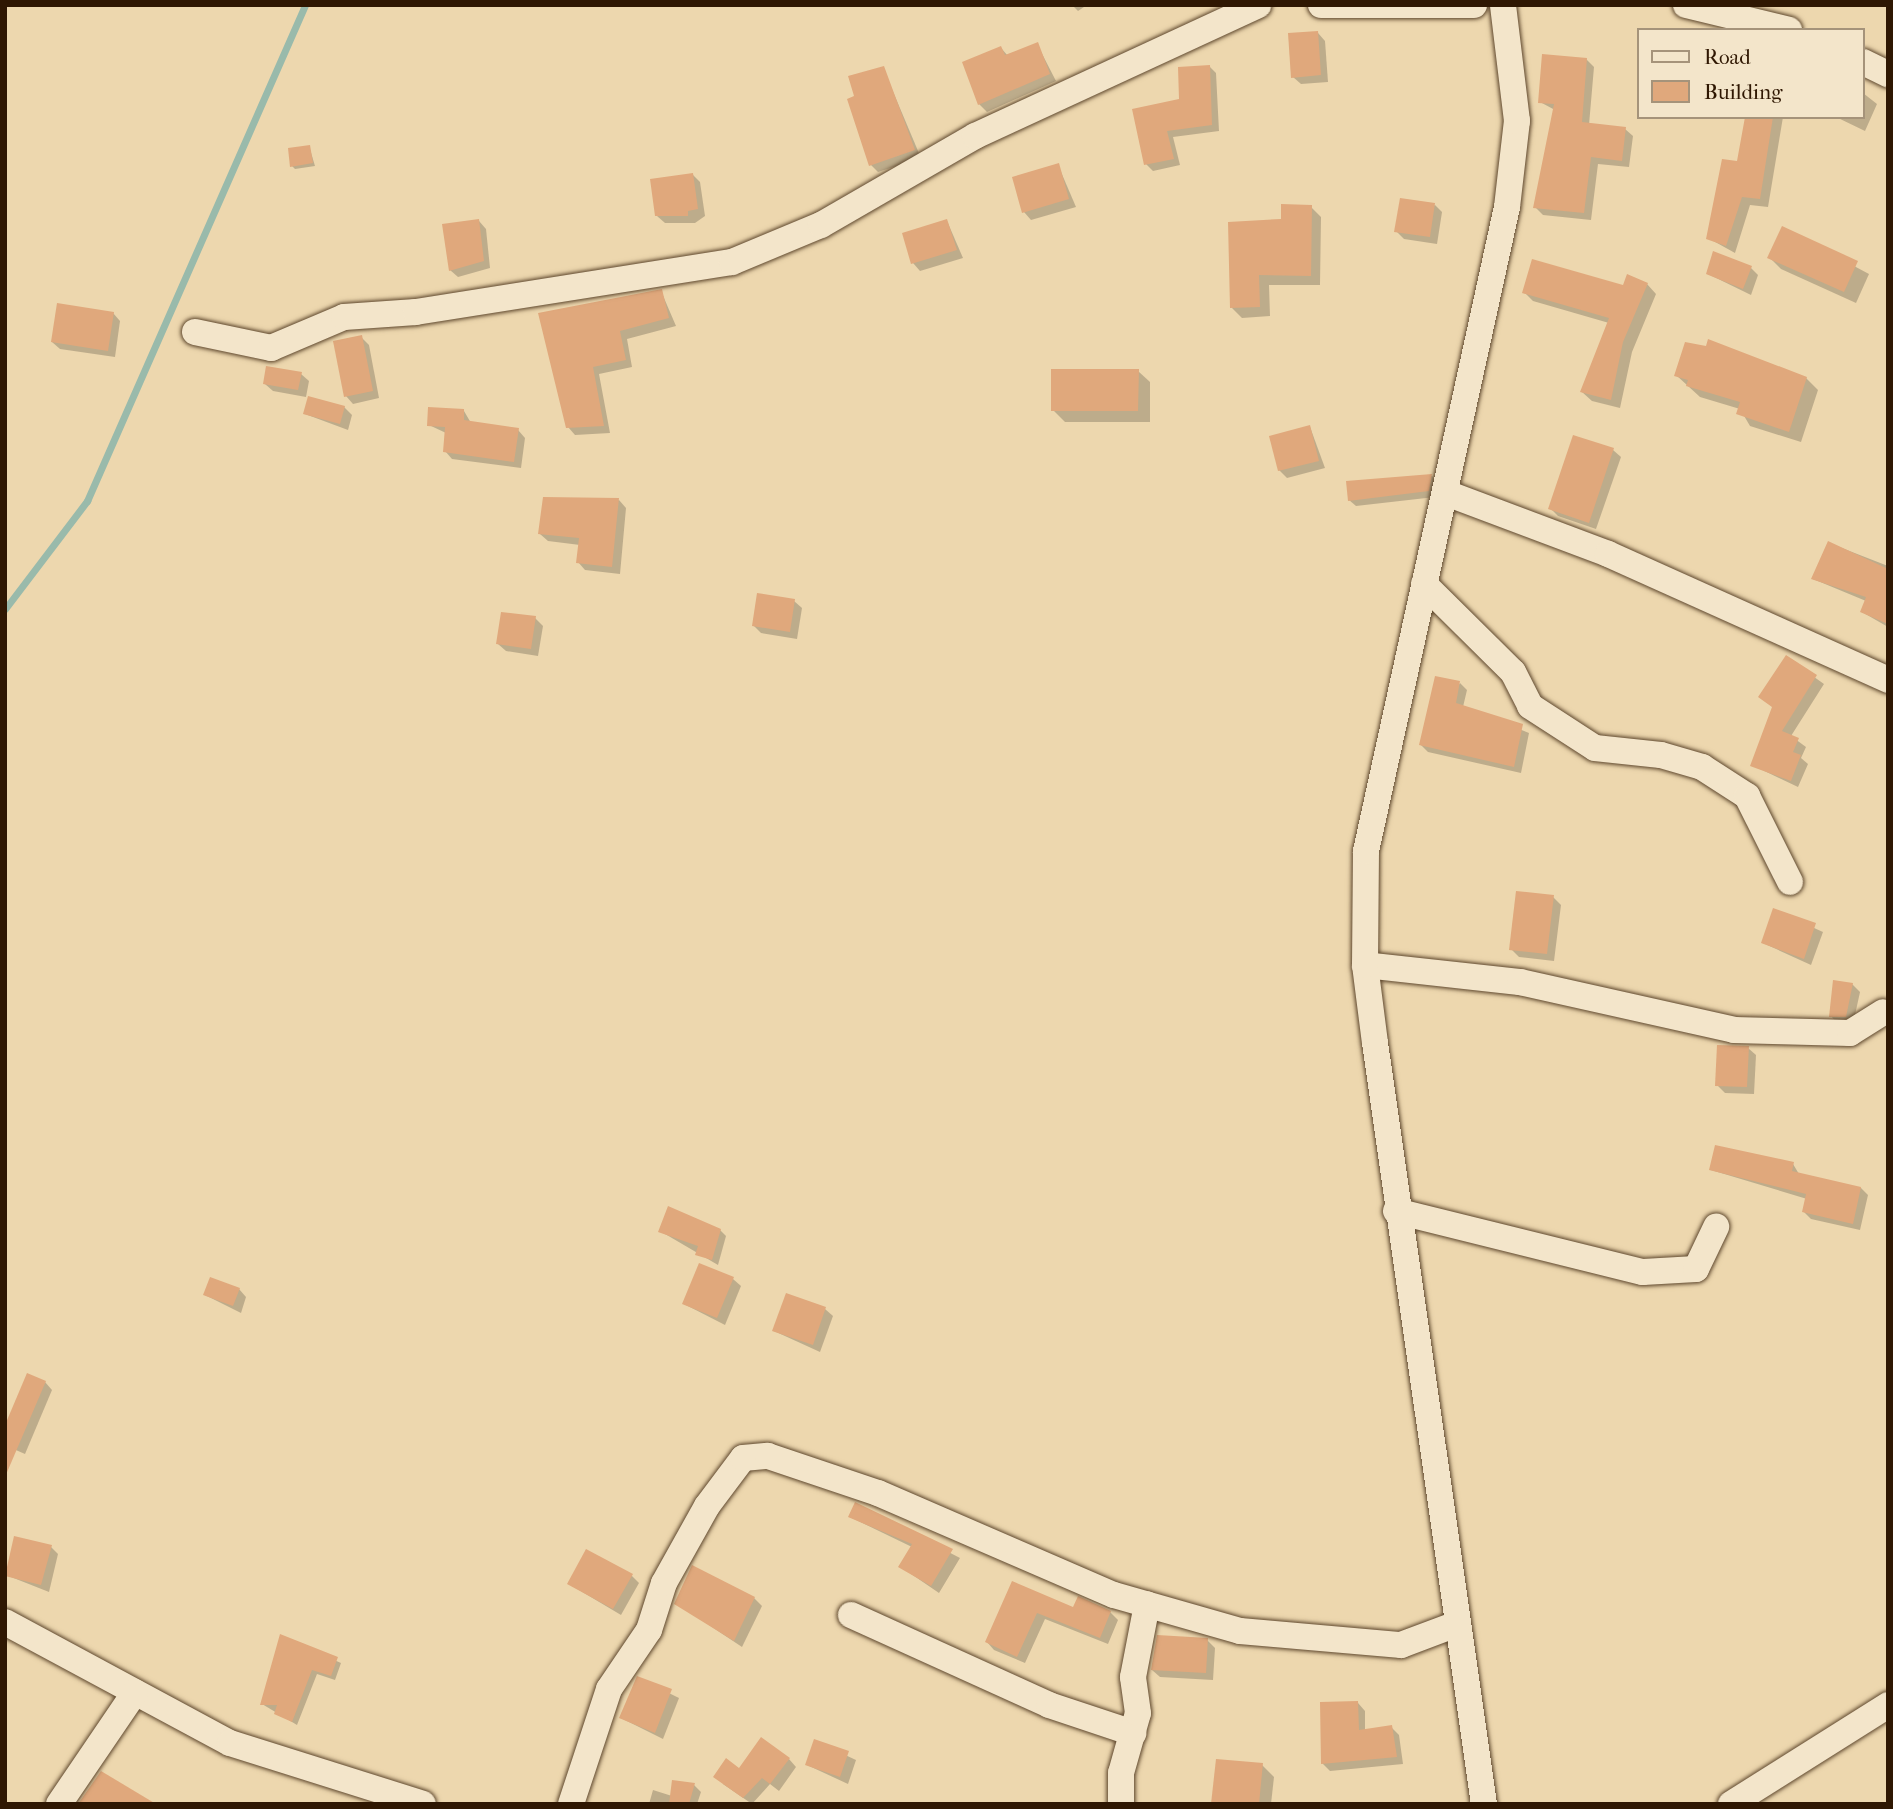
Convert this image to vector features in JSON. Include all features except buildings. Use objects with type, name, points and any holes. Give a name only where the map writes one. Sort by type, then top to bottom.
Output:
[{"type":"street","points":[[195,332],[271,348],[344,317],[416,312],[732,262],[821,225],[975,136],[1258,5]]},
{"type":"street","points":[[1321,5],[1474,5]]},
{"type":"street","points":[[1484,1804],[1396,1211],[1365,965],[1366,851],[1507,207],[1517,121],[1503,5]]},
{"type":"street","points":[[1686,5],[1781,28]]},
{"type":"street","points":[[1865,63],[1888,74]]},
{"type":"street","points":[[1446,493],[1608,554],[1888,680]]},
{"type":"street","points":[[1424,584],[1513,672],[1530,706],[1595,748],[1692,764],[1747,796],[1790,882]]},
{"type":"street","points":[[1365,965],[1520,982],[1734,1030],[1850,1033],[1883,1012]]},
{"type":"street","points":[[1396,1211],[1643,1272],[1696,1269],[1716,1227]]},
{"type":"street","points":[[572,1804],[609,1689],[649,1630],[664,1583],[707,1506],[743,1458],[768,1456],[878,1493],[1147,1604],[1240,1631],[1401,1645],[1457,1624]]},
{"type":"street","points":[[1121,1804],[1138,1713],[1133,1677],[1147,1604]]},
{"type":"street","points":[[850,1615],[1049,1705],[1133,1733]]},
{"type":"street","points":[[5,1622],[230,1743],[423,1804]]},
{"type":"street","points":[[59,1804],[135,1692]]},
{"type":"street","points":[[1731,1804],[1888,1705]]},
{"type":"waterway","points":[[5,609],[87,501],[305,5]]}]
